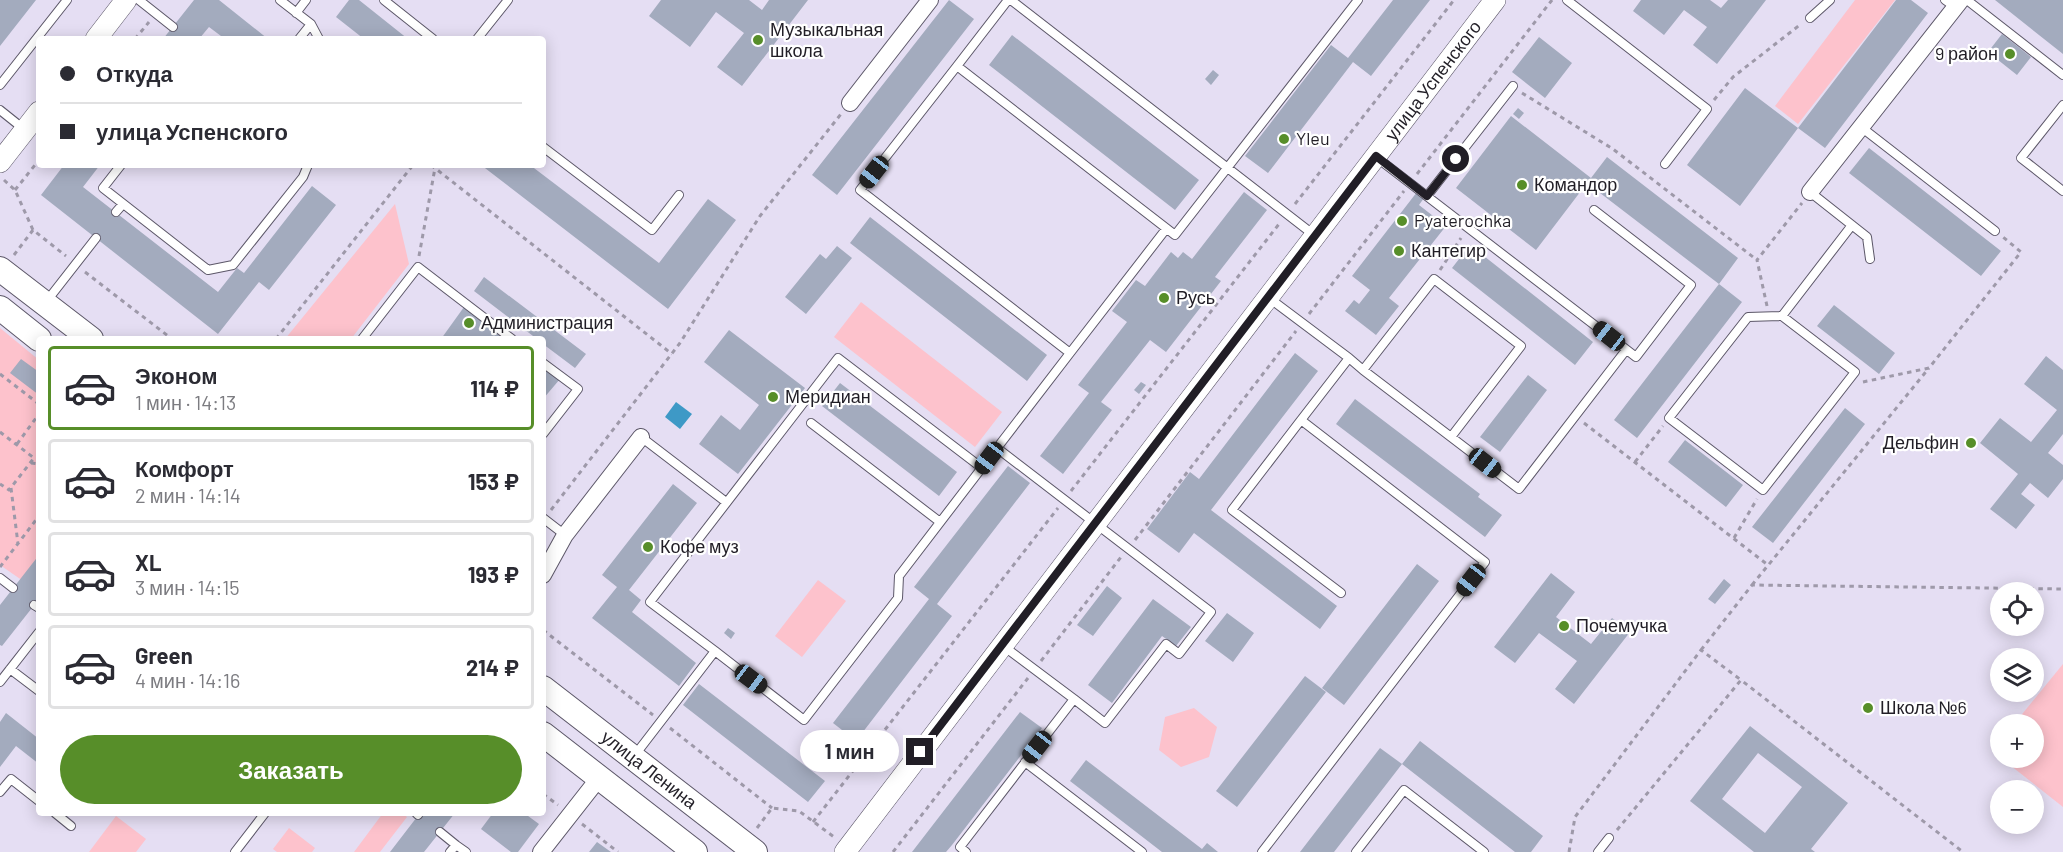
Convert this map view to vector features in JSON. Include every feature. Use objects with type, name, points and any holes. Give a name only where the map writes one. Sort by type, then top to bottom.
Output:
[{"type":"main road","points":[[1,270],[87,336]]},
{"type":"main road","points":[[0,308],[36,337]]},
{"type":"main road","name":"улица Ленина","points":[[546,690],[750,848]]},
{"type":"main road","name":"улица Ленина","points":[[546,736],[695,852]]},
{"type":"street","points":[[98,36],[126,0]]},
{"type":"street","points":[[850,103],[930,0]]},
{"type":"street","name":"улица Успенского","points":[[843,850],[1495,0]]},
{"type":"street","points":[[1810,192],[1957,2]]},
{"type":"street","points":[[0,162],[36,116]]},
{"type":"street","points":[[546,570],[565,535],[641,437]]},
{"type":"street","points":[[542,852],[599,778]]},
{"type":"lane","points":[[39,36],[67,0]]},
{"type":"lane","points":[[139,0],[173,27]]},
{"type":"lane","points":[[280,0],[311,24],[317,36]]},
{"type":"lane","points":[[296,13],[306,0]]},
{"type":"lane","points":[[384,0],[430,36]]},
{"type":"lane","points":[[479,36],[508,0]]},
{"type":"lane","points":[[1070,353],[860,190],[1009,0],[1315,236]]},
{"type":"lane","points":[[957,66],[1175,235],[1358,0]]},
{"type":"lane","points":[[1568,0],[1707,109],[1665,164]]},
{"type":"lane","points":[[1810,18],[1819,0]]},
{"type":"lane","points":[[1810,18],[1830,0]]},
{"type":"lane","points":[[1957,2],[2063,75]]},
{"type":"lane","points":[[301,36],[311,24]]},
{"type":"lane","points":[[0,85],[36,39]]},
{"type":"lane","points":[[1427,196],[1513,86]]},
{"type":"lane","points":[[2063,105],[2021,159],[2063,191]]},
{"type":"lane","points":[[0,110],[25,130]]},
{"type":"lane","points":[[1861,127],[1995,231]]},
{"type":"lane","points":[[546,149],[652,230],[679,195]]},
{"type":"lane","points":[[1376,156],[1635,357],[1691,285],[1594,210]]},
{"type":"lane","points":[[119,168],[103,188],[208,270],[233,265],[303,177],[307,168]]},
{"type":"lane","points":[[1810,192],[1867,237],[1870,259]]},
{"type":"lane","points":[[116,213],[123,204]]},
{"type":"lane","points":[[1782,316],[1852,225]]},
{"type":"lane","points":[[982,468],[838,358],[650,602],[804,720],[898,598],[899,576],[1166,229]]},
{"type":"lane","points":[[45,304],[96,238]]},
{"type":"lane","points":[[364,336],[418,267],[508,336]]},
{"type":"lane","points":[[1363,370],[1434,279],[1521,346],[1450,437]]},
{"type":"lane","points":[[1268,297],[1519,489],[1626,350]]},
{"type":"lane","points":[[1782,316],[1855,372],[1763,490],[1670,418],[1748,317],[1782,316]]},
{"type":"lane","points":[[1341,592],[1232,510],[1348,358]]},
{"type":"lane","points":[[546,365],[578,389],[546,430]]},
{"type":"lane","points":[[1262,852],[1485,562],[1301,420]]},
{"type":"lane","points":[[811,423],[940,522]]},
{"type":"lane","points":[[641,437],[726,502]]},
{"type":"lane","points":[[997,448],[1211,612],[1179,654],[1166,644],[1105,723],[1002,644]]},
{"type":"lane","points":[[546,521],[565,535]]},
{"type":"lane","points":[[0,578],[13,588]]},
{"type":"lane","points":[[0,682],[36,636]]},
{"type":"lane","points":[[633,758],[715,651]]},
{"type":"lane","points":[[10,669],[36,689]]},
{"type":"lane","points":[[966,852],[960,847],[1074,699]]},
{"type":"lane","points":[[1025,762],[1142,852]]},
{"type":"lane","points":[[0,792],[11,779],[36,799]]},
{"type":"lane","points":[[1356,852],[1404,790],[1484,852]]},
{"type":"lane","points":[[59,816],[71,826]]},
{"type":"lane","points":[[235,852],[264,816]]},
{"type":"lane","points":[[440,832],[453,848],[466,852]]},
{"type":"lane","points":[[1598,852],[1609,838]]},
{"type":"path","points":[[813,822],[1454,0]]},
{"type":"path","points":[[893,852],[1552,0]]},
{"type":"path","points":[[1707,109],[1733,77],[1810,18]]},
{"type":"path","points":[[1496,73],[1613,149],[1757,260],[1769,316]]},
{"type":"path","points":[[546,516],[672,354],[760,216],[850,103]]},
{"type":"path","points":[[15,190],[36,164]]},
{"type":"path","points":[[278,336],[411,168]]},
{"type":"path","points":[[418,267],[435,168],[672,354]]},
{"type":"path","points":[[0,177],[15,190],[33,230],[168,336]]},
{"type":"path","points":[[1757,260],[1810,192]]},
{"type":"path","points":[[1434,279],[1468,228]]},
{"type":"path","points":[[1,270],[33,230]]},
{"type":"path","points":[[1569,852],[1575,817],[1752,585],[2021,252],[1995,231]]},
{"type":"path","points":[[1844,386],[1929,368]]},
{"type":"path","points":[[0,374],[36,402]]},
{"type":"path","points":[[1575,416],[1768,565]]},
{"type":"path","points":[[17,444],[36,418]]},
{"type":"path","points":[[1635,462],[1670,418]]},
{"type":"path","points":[[0,432],[34,458],[9,490],[0,484]]},
{"type":"path","points":[[31,463],[36,464]]},
{"type":"path","points":[[11,487],[18,544]]},
{"type":"path","points":[[1734,538],[1763,490]]},
{"type":"path","points":[[0,567],[36,520]]},
{"type":"path","points":[[1752,585],[2063,589]]},
{"type":"path","points":[[1701,650],[1963,852]]},
{"type":"path","points":[[1609,838],[1740,680]]},
{"type":"path","points":[[750,848],[771,808],[799,811],[843,850]]},
{"type":"shaded area","points":[[1855,0],[1895,0],[1798,124],[1775,106]]},
{"type":"shaded area","points":[[395,204],[409,264],[353,336],[287,336]]},
{"type":"shaded area","points":[[861,302],[1002,412],[975,447],[834,337]]},
{"type":"shaded area","points":[[0,328],[36,358],[36,570],[26,583],[0,565]]},
{"type":"shaded area","points":[[818,580],[846,601],[802,657],[775,636]]},
{"type":"shaded area","points":[[2063,664],[2063,807],[2044,792],[2044,780],[2029,780],[2014,768],[2044,768],[2044,714],[2022,714],[2032,702],[2044,702],[2044,687]]},
{"type":"shaded area","points":[[1194,708],[1217,727],[1209,757],[1181,767],[1159,750],[1165,717]]},
{"type":"shaded area","points":[[116,816],[146,839],[136,852],[89,852]]},
{"type":"shaded area","points":[[381,816],[407,817],[380,852],[354,852]]},
{"type":"shaded area","points":[[289,828],[315,848],[312,852],[277,852],[273,849]]},
{"type":"water","points":[[676,402],[692,414],[680,429],[665,417]]},
{"type":"building","points":[[0,0],[36,0],[0,46]]},
{"type":"building","points":[[194,0],[219,0],[264,36],[221,36],[209,27],[202,36],[165,36]]},
{"type":"building","points":[[349,0],[359,0],[404,36],[360,36],[336,17]]},
{"type":"building","name":"Музыкальная школа","points":[[661,0],[749,0],[762,10],[769,0],[808,0],[742,86],[717,67],[744,33],[716,12],[690,47],[649,16]]},
{"type":"building","points":[[949,0],[974,19],[837,195],[812,175]]},
{"type":"building","points":[[1393,0],[1430,0],[1371,76],[1353,62],[1268,173],[1245,156],[1331,45],[1348,58]]},
{"type":"building","points":[[1641,0],[1710,0],[1721,8],[1728,0],[1766,0],[1717,64],[1693,45],[1707,27],[1684,10],[1664,35],[1633,11]]},
{"type":"building","points":[[1896,0],[1911,0],[1928,13],[1825,148],[1798,128]]},
{"type":"building","points":[[1995,0],[2063,0],[2063,54]]},
{"type":"building","name":"9 район","points":[[2002,34],[2031,57],[2017,75],[1988,52]]},
{"type":"building","points":[[1012,35],[1199,180],[1175,210],[989,65]]},
{"type":"building","points":[[1539,37],[1572,63],[1545,98],[1512,72]]},
{"type":"building","points":[[1213,70],[1219,75],[1211,85],[1205,79]]},
{"type":"building","points":[[1745,88],[1798,128],[1740,206],[1687,165]]},
{"type":"building","points":[[1518,108],[1524,113],[1519,119],[1513,114]]},
{"type":"building","name":"Командор","points":[[1511,116],[1591,178],[1607,157],[1738,258],[1719,284],[1587,183],[1536,250],[1456,188]]},
{"type":"building","points":[[1869,148],[2001,251],[1981,276],[1849,173]]},
{"type":"building","points":[[62,168],[98,168],[83,187],[218,292],[237,268],[244,273],[312,186],[336,205],[269,290],[259,282],[218,334],[41,195]]},
{"type":"building","points":[[485,168],[534,168],[659,263],[708,199],[736,220],[668,309]]},
{"type":"building","points":[[1244,192],[1267,210],[1215,277],[1221,281],[1166,352],[1150,340],[1101,402],[1112,410],[1063,474],[1040,456],[1089,393],[1078,385],[1127,322],[1112,311],[1136,280],[1145,286],[1171,252],[1178,258],[1183,252],[1192,259]]},
{"type":"building","name":"Кантегир","points":[[1417,192],[1424,198],[1419,205],[1446,226],[1389,298],[1399,306],[1376,335],[1345,311],[1354,300],[1359,304],[1370,290],[1352,276]]},
{"type":"building","points":[[870,217],[1047,355],[1027,381],[850,243]]},
{"type":"building","points":[[1470,245],[1593,342],[1575,365],[1452,268]]},
{"type":"building","points":[[837,246],[852,258],[806,314],[785,297],[820,254],[826,259]]},
{"type":"building","points":[[484,277],[586,354],[575,368],[546,346],[546,336],[533,336],[474,291]]},
{"type":"building","points":[[1719,284],[1742,302],[1637,438],[1614,420]]},
{"type":"building","points":[[1834,305],[1895,353],[1879,374],[1817,326]]},
{"type":"building","name":"Администрация","points":[[464,307],[502,336],[443,336]]},
{"type":"building","name":"Меридиан","points":[[729,330],[805,388],[738,474],[699,444],[721,415],[740,430],[759,405],[704,362]]},
{"type":"building","points":[[1295,353],[1318,371],[1211,510],[1337,606],[1320,629],[1194,533],[1179,553],[1147,529],[1190,472],[1199,479]]},
{"type":"building","points":[[2046,356],[2063,370],[2063,434],[2048,453],[2063,465],[2063,479],[2048,498],[2030,483],[2021,494],[2035,505],[2016,529],[1990,509],[2018,474],[1980,443],[2000,418],[2031,442],[2057,410],[2024,384]]},
{"type":"building","points":[[21,359],[36,370],[36,393],[10,373]]},
{"type":"building","name":"Администрация","points":[[546,369],[560,379],[546,395]]},
{"type":"building","points":[[1528,375],[1547,390],[1500,452],[1480,437]]},
{"type":"building","points":[[1141,382],[1146,385],[1139,394],[1134,390]]},
{"type":"building","points":[[840,383],[957,472],[939,496],[822,406]]},
{"type":"building","points":[[1355,399],[1480,494],[1478,497],[1502,515],[1485,537],[1336,424]]},
{"type":"building","points":[[1845,408],[1865,424],[1773,543],[1752,527]]},
{"type":"building","points":[[1685,440],[1743,485],[1726,507],[1668,462]]},
{"type":"building","points":[[1008,466],[1030,483],[937,604],[952,616],[856,741],[833,723],[929,599],[914,587]]},
{"type":"building","points":[[673,484],[697,503],[629,590],[641,600],[632,612],[696,663],[679,686],[592,618],[617,587],[602,575]]},
{"type":"building","points":[[36,559],[36,603],[2,646],[0,645],[0,605]]},
{"type":"building","points":[[1417,564],[1439,581],[1344,705],[1322,688]]},
{"type":"building","points":[[1551,573],[1575,592],[1556,617],[1591,644],[1612,618],[1630,632],[1574,704],[1555,689],[1577,661],[1539,633],[1515,663],[1494,647]]},
{"type":"building","points":[[1724,579],[1731,585],[1715,604],[1708,599]]},
{"type":"building","points":[[1107,586],[1122,598],[1093,636],[1077,625]]},
{"type":"building","points":[[1153,599],[1191,627],[1176,646],[1162,636],[1112,703],[1088,685]]},
{"type":"building","points":[[1227,613],[1254,633],[1233,662],[1205,641]]},
{"type":"building","points":[[728,628],[735,633],[731,639],[724,633]]},
{"type":"building","points":[[1305,676],[1326,692],[1237,807],[1216,791]]},
{"type":"building","points":[[699,684],[825,781],[808,802],[683,705]]},
{"type":"building","points":[[1020,712],[1042,728],[952,845],[946,852],[912,852]]},
{"type":"building","points":[[6,713],[36,737],[36,762],[16,746],[0,767],[0,722]]},
{"type":"building","points":[[1750,726],[1848,803],[1811,849],[1815,852],[1754,852],[1690,801]],"holes":[[[1758,753],[1802,787],[1765,833],[1722,799]]]},
{"type":"building","points":[[1420,741],[1543,836],[1531,852],[1515,852],[1402,764]]},
{"type":"building","points":[[1380,748],[1402,764],[1334,852],[1300,852]]},
{"type":"building","points":[[1086,760],[1202,849],[1207,843],[1218,852],[1162,852],[1070,781]]},
{"type":"building","points":[[418,816],[453,816],[424,852],[390,852]]},
{"type":"building","points":[[491,816],[528,816],[539,824],[518,852],[511,852],[481,829]]},
{"type":"building","points":[[597,842],[611,852],[589,852]]},
{"type":"place","name":"Музыкальная школа","points":[[758,40]]},
{"type":"place","name":"9 район","points":[[2010,54]]},
{"type":"place","name":"Yleu","points":[[1284,139]]},
{"type":"place","name":"Командор","points":[[1522,185]]},
{"type":"place","name":"Pyaterochka","points":[[1402,221]]},
{"type":"place","name":"Кантегир","points":[[1399,251]]},
{"type":"place","name":"Русь","points":[[1164,298]]},
{"type":"place","name":"Администрация","points":[[469,323]]},
{"type":"place","name":"Меридиан","points":[[773,397]]},
{"type":"place","name":"Дельфин","points":[[1971,443]]},
{"type":"place","name":"Кофе муз","points":[[648,547]]},
{"type":"place","name":"Почемучка","points":[[1564,626]]},
{"type":"place","name":"Школа №6","points":[[1868,708]]},
{"type":"route","points":[[920,752],[1376,156],[1427,196],[1456,159]]}]
